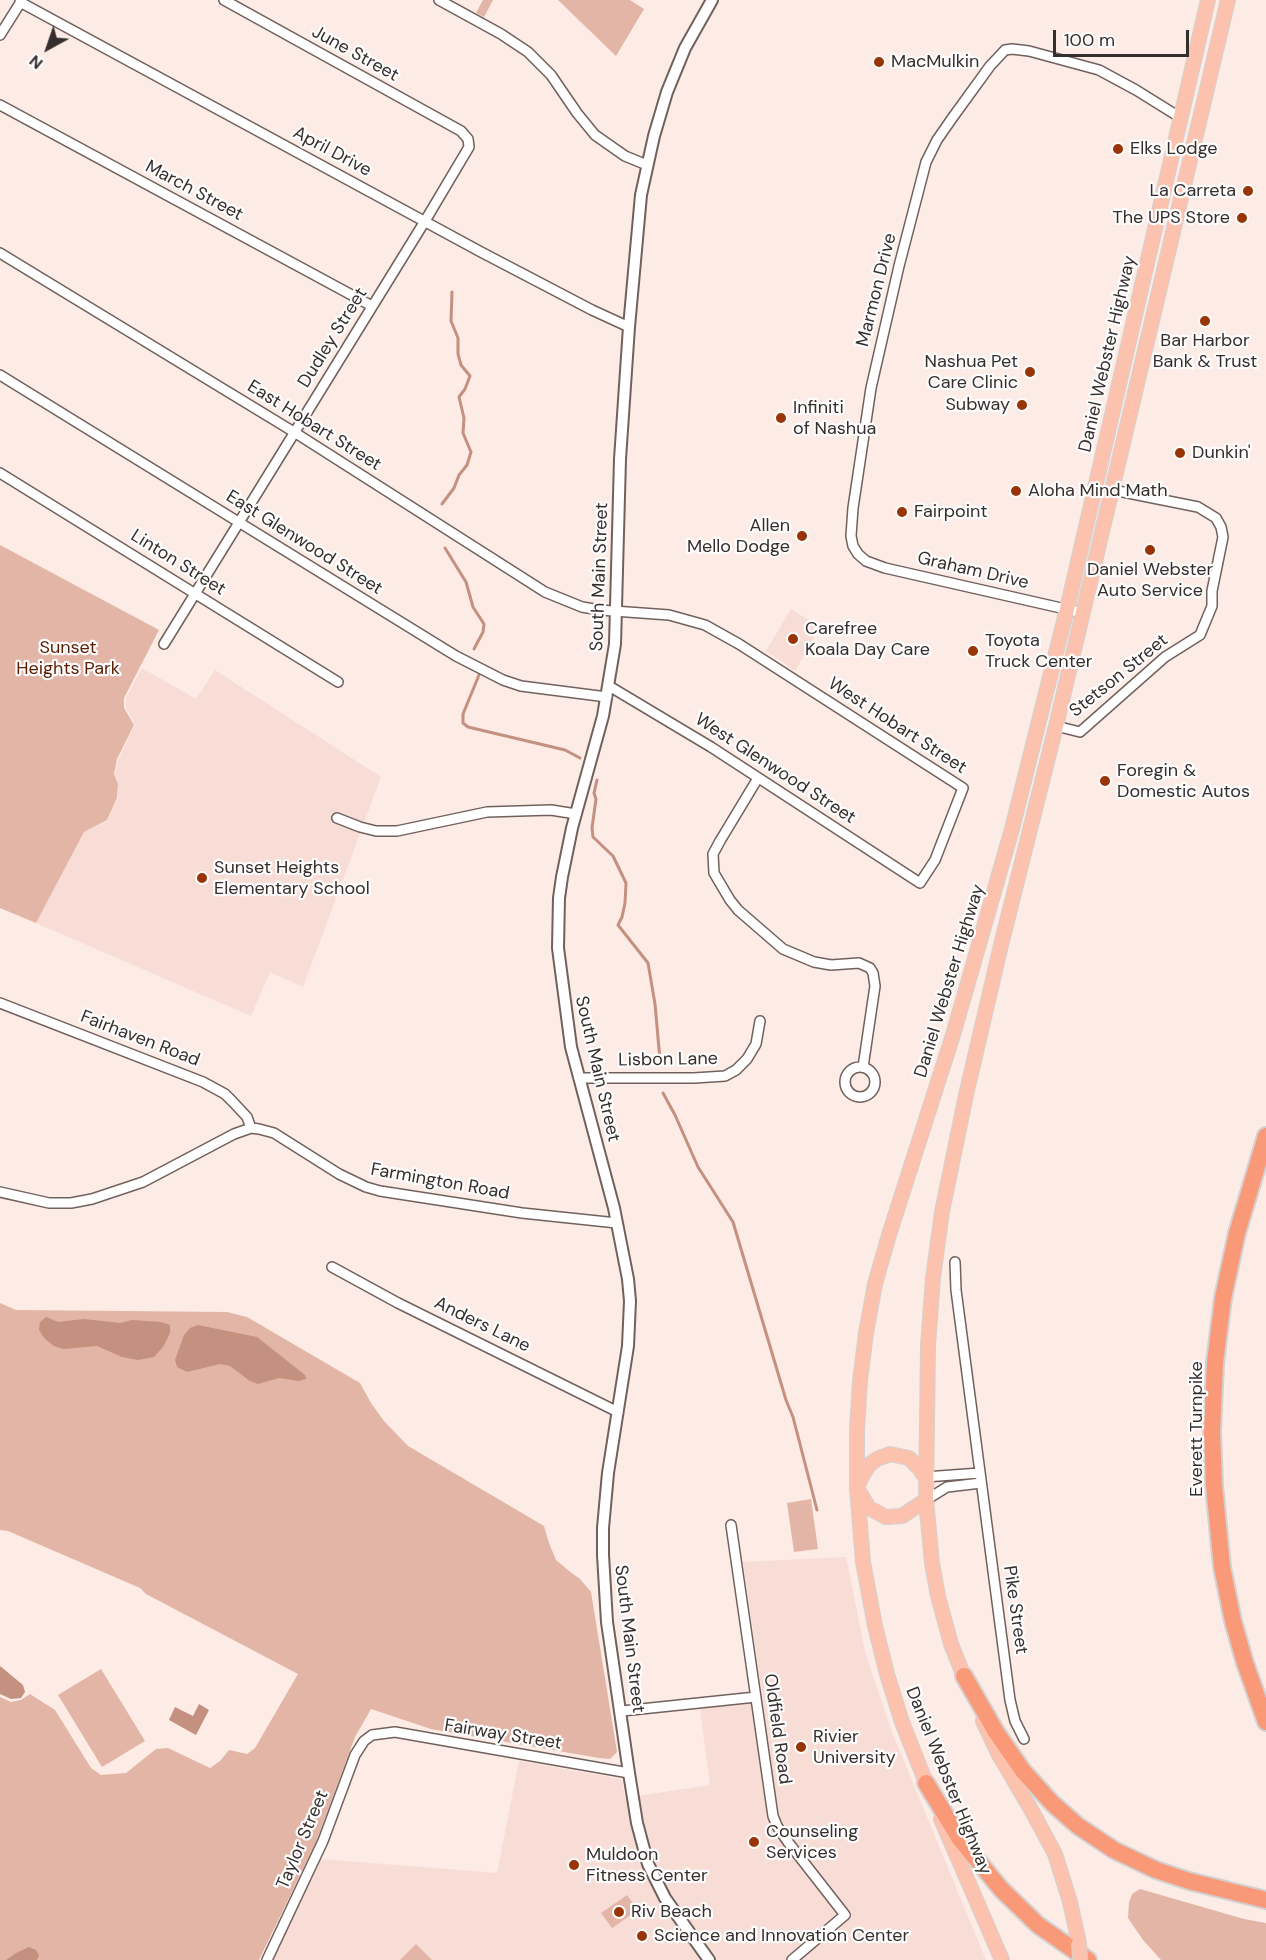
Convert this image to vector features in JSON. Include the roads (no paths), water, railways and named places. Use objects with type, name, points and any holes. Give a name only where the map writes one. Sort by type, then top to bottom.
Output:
[{"type":"highway","name":"Everett Turnpike","points":[[1266,1136],[1237,1233],[1223,1298],[1215,1363],[1212,1432],[1214,1485],[1222,1567],[1245,1663],[1266,1722]]},
{"type":"highway","points":[[964,1676],[996,1732],[1023,1771],[1046,1797],[1078,1826],[1114,1850],[1150,1868],[1189,1881],[1266,1900]]},
{"type":"highway","points":[[926,1783],[960,1839],[997,1885],[1038,1925],[1088,1960]]},
{"type":"main road","name":"Daniel Webster Highway","points":[[1002,1960],[926,1783],[896,1705],[877,1635],[863,1562],[857,1488],[860,1381],[875,1284],[893,1220],[953,1035],[998,881],[1067,609],[1208,0]]},
{"type":"main road","name":"Daniel Webster Highway","points":[[1080,1960],[1073,1912],[1055,1854],[994,1745],[964,1676],[944,1620],[934,1579],[925,1477],[930,1311],[948,1179],[1001,945],[1113,490],[1228,0]]},
{"type":"main road","points":[[925,1477],[909,1458],[890,1454],[869,1465],[857,1488],[869,1508],[886,1517],[897,1517],[908,1513],[926,1500]]},
{"type":"street","name":"June Street","points":[[224,0],[461,131],[468,139]]},
{"type":"street","points":[[439,0],[501,34],[528,52],[551,75],[595,135],[625,156],[647,165]]},
{"type":"street","name":"South Main Street","points":[[709,1960],[665,1898],[648,1864],[637,1823],[629,1773],[603,1574],[606,1498],[628,1346],[630,1301],[626,1260],[618,1223],[579,1078],[563,998],[558,948],[558,909],[562,877],[576,814],[608,691],[617,611],[620,459],[629,327],[638,227],[647,165],[661,112],[675,72],[695,28],[712,0]]},
{"type":"street","points":[[0,35],[21,1]]},
{"type":"street","name":"April Drive","points":[[21,1],[549,288],[629,327]]},
{"type":"street","name":"Marmon Drive","points":[[858,554],[851,536],[865,420],[898,266],[922,174],[937,140],[998,56],[1005,50],[1020,49],[1099,70],[1181,118]]},
{"type":"street","name":"March Street","points":[[0,105],[372,306]]},
{"type":"street","name":"Dudley Street","points":[[164,644],[425,221],[469,147],[468,139]]},
{"type":"street","name":"East Hobart Street","points":[[0,253],[294,432],[545,592],[582,607],[617,611]]},
{"type":"street","name":"East Glenwood Street","points":[[0,375],[424,638],[503,680],[538,689],[608,691]]},
{"type":"street","name":"Linton Street","points":[[0,472],[338,682]]},
{"type":"street","name":"Stetson Street","points":[[1056,726],[1080,732],[1165,657],[1200,635],[1212,606],[1212,591],[1223,537],[1216,518],[1198,507],[1113,490]]},
{"type":"street","name":"Graham Drive","points":[[858,554],[866,561],[885,568],[1083,613]]},
{"type":"street","name":"West Hobart Street","points":[[617,611],[669,615],[688,619],[722,633],[963,788],[934,860],[920,883]]},
{"type":"street","name":"West Glenwood Street","points":[[608,691],[758,778],[920,883]]},
{"type":"street","points":[[758,778],[713,854],[714,873],[738,910],[783,949],[814,962],[831,965],[860,963],[870,968],[875,986],[863,1067]]},
{"type":"street","points":[[337,818],[376,831],[397,831],[487,812],[551,810],[576,814]]},
{"type":"street","name":"Fairhaven Road","points":[[0,1003],[203,1082],[225,1094],[247,1117],[251,1128]]},
{"type":"street","name":"Lisbon Lane","points":[[579,1078],[725,1076],[736,1070],[747,1059],[756,1044],[760,1021]]},
{"type":"street","points":[[0,1191],[49,1203],[71,1203],[92,1199],[143,1182],[234,1134],[251,1128]]},
{"type":"street","name":"Farmington Road","points":[[251,1128],[274,1133],[339,1174],[366,1188],[522,1213],[618,1223]]},
{"type":"street","name":"Pike Street","points":[[955,1262],[956,1290],[1010,1700],[1015,1721],[1024,1739]]},
{"type":"street","name":"Anders Lane","points":[[332,1267],[618,1412]]},
{"type":"street","points":[[925,1477],[980,1478]]},
{"type":"street","points":[[926,1500],[947,1487],[980,1478]]},
{"type":"street","name":"Oldfield Road","points":[[731,1525],[770,1801],[777,1826],[844,1915],[792,1960]]},
{"type":"street","points":[[622,1711],[756,1697]]},
{"type":"street","name":"Fairway Street","points":[[372,1735],[395,1732],[629,1773]]},
{"type":"street","name":"Taylor Street","points":[[267,1960],[323,1841],[355,1755],[364,1741],[372,1735]]},
{"type":"waterway","points":[[442,504],[467,465],[471,452],[463,433],[464,418],[459,397],[470,376],[461,365],[458,354],[458,338],[451,321],[452,292]]},
{"type":"waterway","points":[[445,548],[466,582],[473,607],[484,624],[483,632],[474,649]]},
{"type":"waterway","points":[[479,675],[463,714],[463,723],[468,727],[565,750],[580,758]]},
{"type":"waterway","points":[[597,780],[594,793],[596,799],[593,837],[613,856],[626,883],[625,903],[618,925],[648,963],[655,1004],[660,1060]]},
{"type":"waterway","points":[[663,1093],[698,1167],[733,1222],[793,1417],[817,1510]]},
{"type":"place","name":"MacMulkin","points":[[879,62]]},
{"type":"place","name":"Elks Lodge","points":[[1118,149]]},
{"type":"place","name":"La Carreta","points":[[1248,191]]},
{"type":"place","name":"The UPS Store","points":[[1242,218]]},
{"type":"place","name":"Bar Harbor Bank & Trust","points":[[1205,321]]},
{"type":"place","name":"Nashua Pet Care Clinic","points":[[1030,372]]},
{"type":"place","name":"Subway","points":[[1022,405]]},
{"type":"place","name":"Infiniti of Nashua","points":[[781,418]]},
{"type":"place","name":"Dunkin'","points":[[1180,453]]},
{"type":"place","name":"Aloha Mind Math","points":[[1016,491]]},
{"type":"place","name":"Fairpoint","points":[[902,512]]},
{"type":"place","name":"Allen Mello Dodge","points":[[802,536]]},
{"type":"place","name":"Daniel Webster Auto Service","points":[[1150,550]]},
{"type":"place","name":"Carefree Koala Day Care","points":[[793,639]]},
{"type":"place","name":"Toyota Truck Center","points":[[973,651]]},
{"type":"place","name":"Foregin & Domestic Autos","points":[[1105,781]]},
{"type":"place","name":"Sunset Heights Elementary School","points":[[202,878]]},
{"type":"place","name":"Rivier University","points":[[801,1747]]},
{"type":"place","name":"Counseling Services","points":[[754,1842]]},
{"type":"place","name":"Muldoon Fitness Center","points":[[574,1865]]},
{"type":"place","name":"Riv Beach","points":[[619,1912]]},
{"type":"place","name":"Science and Innovation Center","points":[[642,1936]]},
{"type":"park label","name":"Sunset Heights Park","points":[[68,658]]}]
